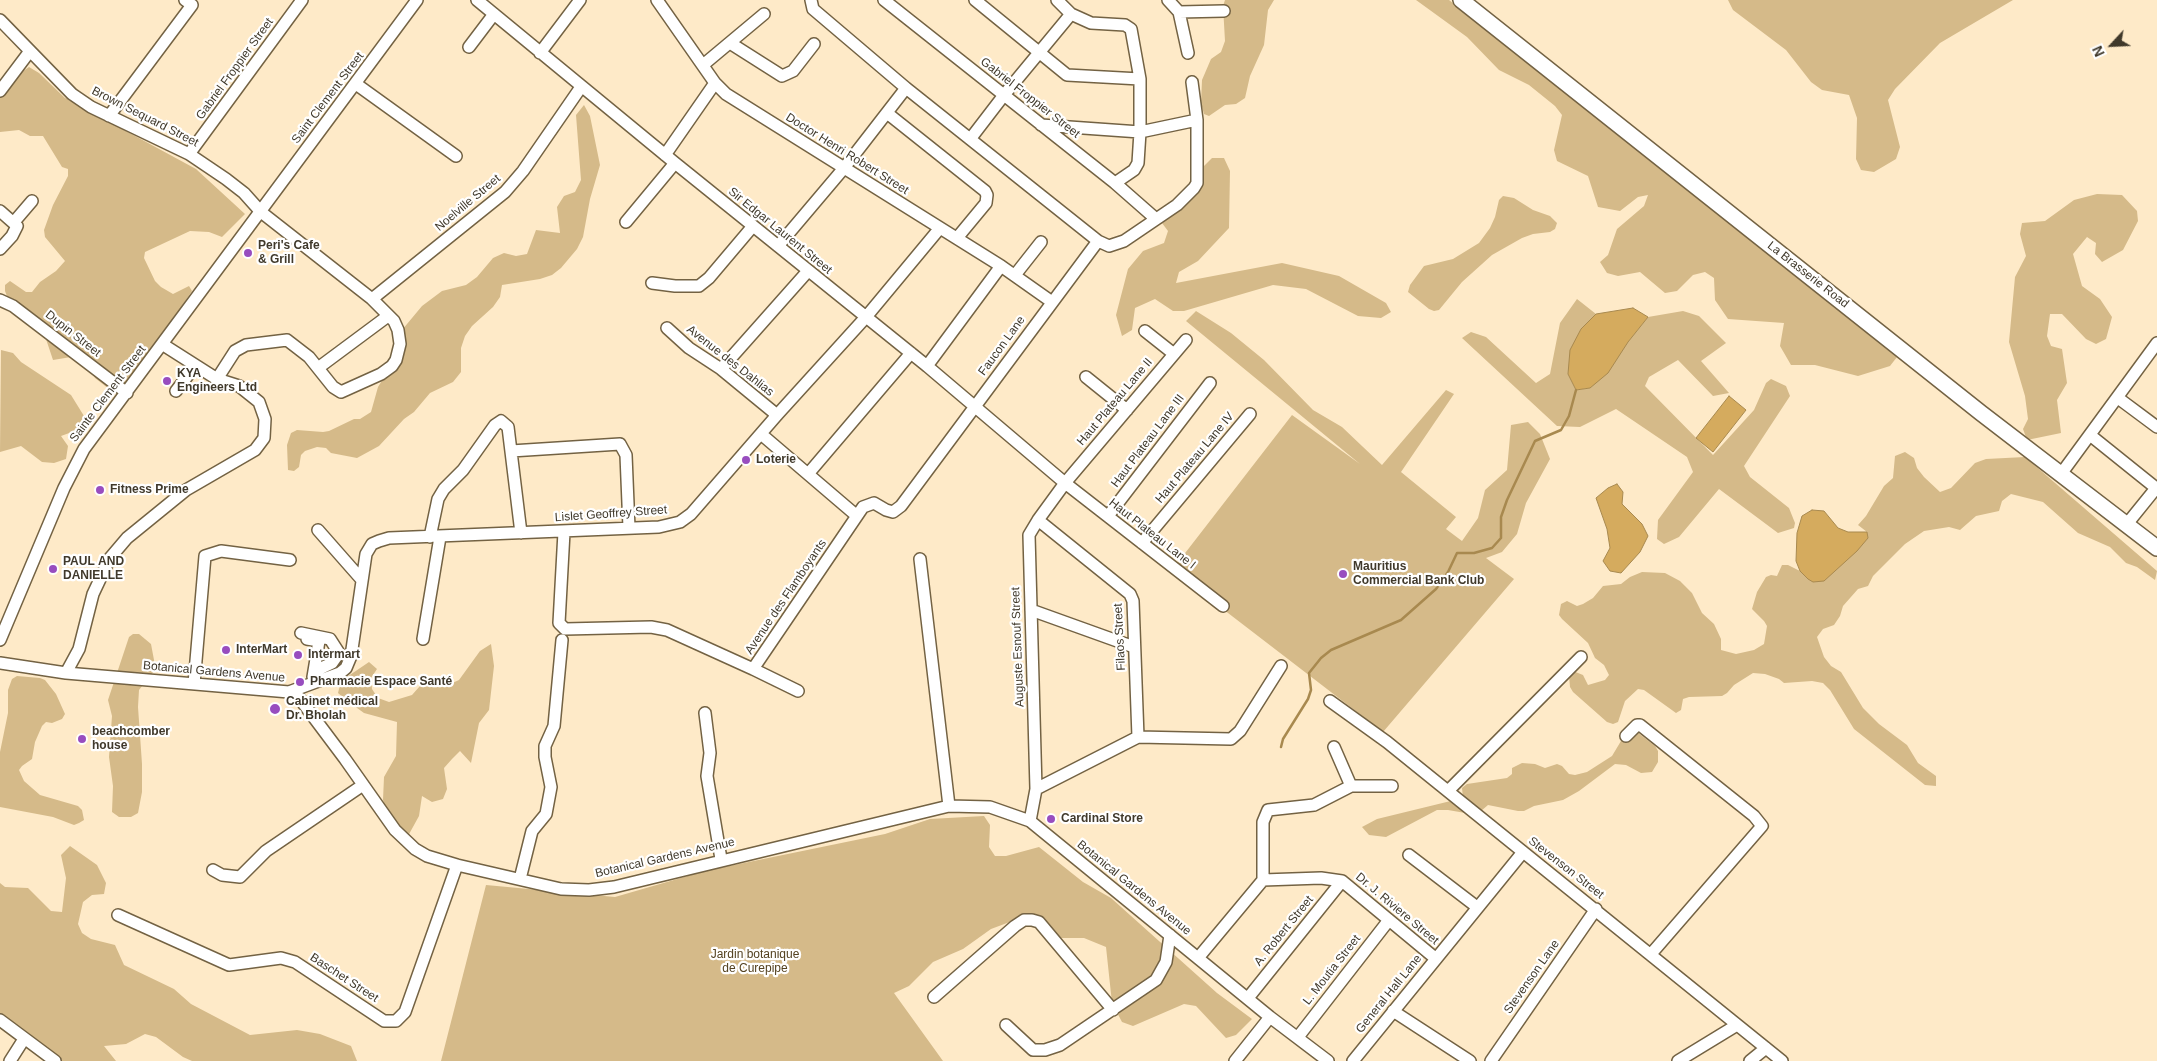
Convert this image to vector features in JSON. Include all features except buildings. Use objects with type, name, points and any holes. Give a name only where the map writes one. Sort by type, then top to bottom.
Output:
[{"type":"main road","name":"La Brasserie Road","points":[[1461,0],[1982,413],[2157,548]]},
{"type":"street","name":"Gabriel Froppier Street","points":[[189,154],[302,0]]},
{"type":"street","name":"Saint Clement Street","points":[[261,212],[417,0]]},
{"type":"street","name":"Sir Edgar Laurent Street","points":[[477,0],[581,87],[927,366],[1065,483]]},
{"type":"street","points":[[540,53],[580,0]]},
{"type":"street","name":"Doctor Henri Robert Street","points":[[656,0],[715,83],[738,102],[1001,266],[1052,302]]},
{"type":"street","points":[[811,0],[813,9],[906,88],[1104,244],[1115,245],[1156,219],[1189,195],[1197,183],[1197,120],[1192,82]]},
{"type":"street","name":"Gabriel Froppier Street","points":[[884,0],[1115,183],[1156,219]]},
{"type":"street","points":[[975,0],[1066,75],[1140,79]]},
{"type":"street","points":[[1057,0],[1071,14],[1091,23],[1125,25],[1131,29],[1140,79],[1138,163],[1134,170],[1115,183]]},
{"type":"street","points":[[1168,0],[1179,12],[1188,53]]},
{"type":"street","points":[[109,116],[188,3]]},
{"type":"street","points":[[1179,12],[1224,11]]},
{"type":"street","points":[[470,47],[494,14]]},
{"type":"street","points":[[703,65],[764,14]]},
{"type":"street","points":[[971,138],[1071,14]]},
{"type":"street","name":"Brown Sequard Street","points":[[0,20],[72,94],[109,116],[189,154],[244,193],[261,212],[372,299],[394,322],[398,330],[400,344],[396,360],[382,374],[341,392],[333,388],[318,368]]},
{"type":"street","points":[[730,43],[782,76],[793,71],[814,44]]},
{"type":"street","points":[[0,90],[30,51]]},
{"type":"street","points":[[665,155],[715,83]]},
{"type":"street","points":[[356,84],[456,156]]},
{"type":"street","name":"Noelville Street","points":[[372,299],[505,192],[523,171],[581,87]]},
{"type":"street","points":[[778,246],[844,168],[906,88]]},
{"type":"street","points":[[887,113],[986,191],[986,203],[957,238]]},
{"type":"street","points":[[1041,125],[1140,132],[1197,120]]},
{"type":"street","points":[[626,222],[675,163]]},
{"type":"street","points":[[14,222],[32,201]]},
{"type":"street","points":[[0,211],[17,226],[12,236],[0,249]]},
{"type":"street","name":"Sainte Clement Street","points":[[0,640],[73,468],[93,435],[127,393],[261,212]]},
{"type":"street","points":[[652,283],[675,286],[699,286],[709,278],[752,226]]},
{"type":"street","name":"Lislet Geoffrey Street","points":[[289,692],[340,673],[346,668],[350,656],[366,554],[372,544],[389,538],[564,532],[669,526],[680,522],[691,514],[777,414],[866,317],[940,228]]},
{"type":"street","points":[[1052,302],[1098,240]]},
{"type":"street","points":[[1015,275],[1040,242]]},
{"type":"street","points":[[927,366],[1001,266]]},
{"type":"street","points":[[721,369],[808,271]]},
{"type":"street","name":"Dupin Street","points":[[0,300],[13,306],[127,393]]},
{"type":"street","name":"Faucon Lane","points":[[975,407],[1052,302]]},
{"type":"street","points":[[216,379],[235,350],[246,345],[272,340],[287,340],[294,344],[318,368],[388,316]]},
{"type":"street","name":"Avenue des Dahlias","points":[[667,328],[689,348],[721,369],[777,414]]},
{"type":"street","points":[[1145,330],[1174,354]]},
{"type":"street","name":"Haut Plateau Lane II","points":[[1065,483],[1186,340]]},
{"type":"street","points":[[2061,474],[2157,343]]},
{"type":"street","points":[[66,672],[79,648],[92,594],[110,558],[126,538],[186,490],[255,450],[264,438],[265,419],[259,402],[239,386],[216,379],[162,344]]},
{"type":"street","points":[[808,474],[911,353]]},
{"type":"street","points":[[176,391],[194,366]]},
{"type":"street","points":[[1086,377],[1127,410]]},
{"type":"street","name":"Haut Plateau Lane III","points":[[1108,516],[1210,383]]},
{"type":"street","points":[[2118,398],[2157,427]]},
{"type":"street","name":"Avenue des Flamboyants","points":[[564,532],[559,623],[565,629],[651,628],[668,630],[753,670],[863,507],[874,503],[893,512],[901,506],[975,407]]},
{"type":"street","name":"Haut Plateau Lane IV","points":[[1142,543],[1250,414]]},
{"type":"street","points":[[423,639],[438,500],[444,489],[463,470],[501,421],[508,427],[521,533]]},
{"type":"street","points":[[761,434],[857,516]]},
{"type":"street","points":[[2090,436],[2156,487],[2127,524]]},
{"type":"street","points":[[512,451],[620,444],[626,455],[629,528]]},
{"type":"street","name":"Haut Plateau Lane I","points":[[1065,483],[1223,606]]},
{"type":"street","name":"Auguste Esnouf Street","points":[[1030,821],[1036,790],[1030,535],[1038,520],[1065,483]]},
{"type":"street","name":"Filaos Street","points":[[1038,520],[1130,594],[1134,609],[1138,737]]},
{"type":"street","points":[[318,530],[362,580]]},
{"type":"street","points":[[194,684],[205,556],[220,551],[290,560]]},
{"type":"street","points":[[920,559],[949,806]]},
{"type":"street","points":[[1031,610],[1134,648]]},
{"type":"street","points":[[312,684],[314,671],[319,641],[301,635],[330,638],[339,653],[332,663],[314,671]]},
{"type":"street","points":[[520,879],[532,831],[546,814],[551,787],[544,758],[545,746],[554,726],[562,640]]},
{"type":"street","points":[[1448,791],[1581,656]]},
{"type":"street","name":"Botanical Gardens Avenue","points":[[0,663],[66,672],[289,692],[296,695],[304,704],[404,840],[427,856],[457,865],[561,889],[589,890],[614,887],[949,806],[990,807],[1030,821],[1270,1017],[1298,1036],[1328,1061]]},
{"type":"street","points":[[1036,790],[1138,737],[1231,739],[1240,731],[1281,666]]},
{"type":"street","points":[[753,670],[798,691]]},
{"type":"street","name":"Stevenson Street","points":[[1330,702],[1387,742],[1782,1061]]},
{"type":"street","points":[[705,713],[710,753],[707,776],[721,860]]},
{"type":"street","points":[[1626,736],[1637,725],[1640,725],[1754,816],[1762,826],[1651,954]]},
{"type":"street","points":[[1334,747],[1351,786]]},
{"type":"street","points":[[213,870],[222,875],[240,877],[266,851],[363,785]]},
{"type":"street","points":[[1198,958],[1264,880],[1263,822],[1268,810],[1314,805],[1351,786],[1392,786]]},
{"type":"street","name":"General Hall Lane","points":[[1353,1061],[1523,852]]},
{"type":"street","points":[[1409,854],[1477,907]]},
{"type":"street","name":"Baschet Street","points":[[118,915],[229,964],[280,958],[295,962],[384,1021],[396,1021],[405,1012],[457,865]]},
{"type":"street","name":"Dr. J. Riviere Street","points":[[1264,880],[1321,878],[1342,881],[1435,958]]},
{"type":"street","name":"A. Robert Street","points":[[1248,998],[1342,881]]},
{"type":"street","name":"Stevenson Lane","points":[[1491,1061],[1596,909]]},
{"type":"street","points":[[934,997],[1015,926],[1024,920],[1032,920],[1039,922],[1113,1010]]},
{"type":"street","name":"L. Moutia Street","points":[[1298,1036],[1388,920]]},
{"type":"street","points":[[1006,1025],[1033,1050],[1045,1050],[1060,1045],[1113,1010],[1159,976],[1166,962],[1170,935]]},
{"type":"street","points":[[1393,1011],[1470,1061]]},
{"type":"street","points":[[1235,1061],[1270,1017]]},
{"type":"street","points":[[0,1020],[55,1061]]},
{"type":"street","points":[[1678,1061],[1738,1025]]},
{"type":"street","points":[[10,1061],[24,1039]]},
{"type":"street","points":[[1750,1061],[1766,1048]]},
{"type":"green space","points":[[1225,0],[1274,0],[1268,10],[1264,45],[1250,76],[1245,98],[1236,104],[1225,105],[1209,116],[1204,114],[1201,103],[1202,80],[1211,59],[1221,52],[1225,41],[1223,6]]},
{"type":"green space","points":[[1416,0],[1449,0],[1897,357],[1890,366],[1858,376],[1815,365],[1791,365],[1780,346],[1784,323],[1728,319],[1715,300],[1714,278],[1705,272],[1693,275],[1677,291],[1665,293],[1640,272],[1618,276],[1607,273],[1600,262],[1608,255],[1617,229],[1644,206],[1648,195],[1638,197],[1620,211],[1598,207],[1588,176],[1557,161],[1554,150],[1562,115],[1555,106],[1529,85],[1499,70],[1467,37]]},
{"type":"green space","points":[[1728,0],[2013,0],[1940,43],[1895,89],[1888,100],[1900,147],[1896,159],[1874,172],[1861,170],[1856,159],[1857,118],[1849,95],[1822,90],[1811,82],[1786,50],[1733,10]]},
{"type":"green space","points":[[29,67],[39,73],[65,98],[196,169],[245,214],[222,237],[209,232],[190,231],[145,252],[144,258],[155,281],[161,287],[173,294],[189,286],[192,291],[122,395],[109,389],[95,378],[90,369],[71,357],[53,360],[45,336],[10,304],[5,291],[5,285],[10,281],[26,292],[32,292],[40,282],[56,271],[65,261],[45,237],[44,230],[53,205],[68,176],[68,169],[62,167],[43,136],[30,136],[19,130],[0,132],[0,98],[19,74]]},
{"type":"green space","points":[[584,105],[590,116],[600,165],[590,199],[583,237],[577,249],[561,268],[552,275],[540,279],[502,285],[500,297],[493,307],[472,326],[465,336],[461,348],[461,372],[453,382],[430,393],[414,412],[404,419],[379,446],[357,458],[331,453],[326,448],[317,447],[305,451],[301,455],[299,467],[294,471],[288,470],[287,445],[291,433],[297,430],[329,431],[354,419],[360,419],[371,412],[378,387],[388,371],[389,361],[402,330],[422,306],[442,291],[466,285],[477,277],[493,258],[504,253],[516,256],[527,254],[536,230],[560,233],[557,207],[564,196],[575,192],[581,180],[576,115]]},
{"type":"green space","points":[[1212,158],[1224,158],[1230,171],[1229,228],[1198,261],[1179,272],[1176,283],[1282,263],[1339,276],[1386,303],[1391,312],[1381,318],[1358,316],[1306,289],[1273,285],[1184,311],[1173,311],[1155,299],[1135,308],[1132,330],[1122,336],[1116,315],[1128,269],[1143,251],[1164,243],[1168,231],[1162,223],[1193,188],[1204,166]]},
{"type":"green space","points":[[2097,194],[2122,195],[2137,211],[2138,221],[2123,250],[2102,262],[2095,254],[2096,243],[2087,237],[2073,254],[2082,286],[2100,299],[2112,317],[2106,339],[2096,344],[2086,339],[2062,314],[2050,314],[2047,336],[2051,346],[2062,349],[2067,383],[2057,400],[2061,433],[2027,440],[2023,429],[2028,419],[2025,396],[2009,342],[2015,277],[2026,256],[2020,234],[2022,223],[2045,221],[2074,200]]},
{"type":"green space","points":[[1503,196],[1514,198],[1533,210],[1550,216],[1557,223],[1555,229],[1550,232],[1533,234],[1522,238],[1492,255],[1462,282],[1439,310],[1429,309],[1408,292],[1410,285],[1424,266],[1453,259],[1479,243],[1490,228],[1499,200]]},
{"type":"green space","points":[[1577,299],[1596,314],[1581,329],[1568,374],[1576,390],[1590,388],[1648,317],[1683,311],[1699,316],[1726,343],[1701,361],[1729,393],[1713,396],[1678,360],[1649,377],[1645,386],[1713,455],[1754,410],[1766,383],[1771,379],[1786,386],[1790,396],[1744,466],[1750,477],[1789,508],[1795,523],[1794,528],[1778,533],[1719,489],[1679,537],[1664,544],[1657,539],[1658,520],[1693,472],[1687,457],[1616,409],[1580,427],[1557,426],[1462,338],[1471,332],[1486,337],[1536,383],[1550,374],[1560,323]]},
{"type":"green space","name":"Mauritius Commercial Bank Club","points":[[1196,311],[1231,333],[1264,360],[1313,410],[1342,427],[1382,465],[1446,390],[1454,394],[1401,472],[1456,517],[1446,529],[1462,541],[1478,518],[1485,490],[1507,470],[1511,425],[1528,422],[1540,434],[1550,459],[1526,503],[1517,534],[1502,552],[1486,558],[1514,579],[1383,732],[1172,570],[1292,415],[1360,464],[1186,321]]},
{"type":"green space","points":[[1,350],[13,353],[21,362],[71,395],[84,416],[83,428],[61,436],[68,446],[66,459],[54,463],[42,462],[21,446],[0,452]]},
{"type":"green space","points":[[1905,452],[1914,458],[1917,468],[1940,492],[1951,488],[1975,463],[1986,459],[2025,457],[2157,571],[2155,580],[2137,567],[2126,563],[2110,547],[2078,533],[2043,502],[2011,494],[2002,501],[1999,511],[1976,516],[1960,530],[1949,527],[1924,531],[1905,544],[1873,576],[1868,586],[1858,589],[1843,606],[1840,616],[1834,625],[1823,629],[1817,637],[1824,657],[1831,666],[1841,672],[1863,708],[1879,724],[1907,745],[1918,763],[1936,776],[1936,786],[1925,785],[1854,729],[1830,690],[1823,683],[1812,681],[1784,683],[1765,674],[1753,673],[1734,685],[1722,696],[1689,697],[1683,699],[1681,710],[1676,713],[1644,690],[1638,689],[1625,701],[1618,722],[1613,724],[1607,722],[1573,692],[1570,687],[1569,676],[1573,671],[1583,675],[1588,685],[1605,680],[1609,675],[1604,665],[1595,658],[1588,643],[1559,615],[1561,604],[1567,601],[1577,606],[1583,604],[1593,598],[1603,586],[1621,584],[1630,577],[1642,572],[1665,573],[1680,581],[1692,593],[1702,613],[1714,624],[1721,639],[1721,650],[1736,654],[1754,650],[1764,644],[1767,626],[1752,609],[1757,592],[1766,577],[1771,575],[1777,576],[1782,565],[1788,565],[1800,571],[1808,579],[1868,538],[1867,532],[1858,525],[1866,516],[1884,486],[1893,478],[1895,456]]},
{"type":"green space","points":[[133,634],[139,634],[151,644],[154,660],[153,672],[139,690],[142,792],[138,813],[131,817],[119,817],[112,812],[113,786],[109,757],[112,716],[108,700],[129,637]]},
{"type":"green space","points":[[491,644],[494,666],[489,710],[479,723],[471,763],[460,751],[444,768],[447,789],[443,799],[432,802],[422,796],[419,816],[408,836],[390,821],[383,800],[384,777],[396,756],[397,722],[364,713],[346,700],[338,693],[341,681],[369,662],[377,669],[371,678],[372,689],[378,698],[389,702],[412,695],[427,678],[448,685],[459,680],[480,651]]},
{"type":"green space","points":[[17,676],[45,680],[56,694],[65,714],[62,719],[52,723],[46,722],[42,726],[35,742],[32,759],[19,770],[24,781],[40,795],[78,806],[82,810],[84,820],[79,823],[74,825],[53,817],[0,807],[0,752],[8,713],[8,690],[12,679]]},
{"type":"green space","points":[[1633,729],[1655,746],[1658,751],[1658,762],[1652,772],[1641,773],[1626,765],[1615,764],[1579,791],[1563,800],[1534,806],[1524,811],[1488,805],[1481,811],[1471,814],[1437,810],[1386,837],[1369,835],[1362,827],[1377,819],[1463,798],[1462,788],[1467,784],[1507,778],[1512,774],[1512,768],[1522,763],[1535,764],[1545,768],[1557,764],[1562,766],[1569,774],[1575,775],[1587,772],[1612,756],[1627,731]]},
{"type":"green space","name":"Jardin botanique de Curepipe","points":[[984,816],[990,825],[989,847],[995,856],[1006,856],[1039,847],[1083,882],[1111,898],[1217,993],[1252,1019],[1236,1035],[1226,1038],[1196,1006],[1184,1004],[1133,1026],[1122,1022],[1112,1003],[1106,947],[1084,938],[1061,938],[1035,918],[1023,917],[991,929],[963,949],[933,962],[909,986],[894,993],[943,1061],[441,1061],[486,885],[615,897],[705,871],[885,834],[930,819]]},
{"type":"green space","points":[[70,846],[97,865],[106,883],[104,894],[92,895],[83,902],[78,924],[82,933],[91,939],[115,945],[124,965],[174,989],[191,1004],[250,1035],[297,1030],[320,1034],[351,1046],[357,1061],[192,1061],[183,1057],[156,1037],[145,1034],[126,1044],[104,1046],[116,1061],[53,1061],[0,1020],[0,883],[5,887],[28,888],[51,911],[62,912],[66,878],[61,855]]},
{"type":"shaded area","points":[[1633,308],[1648,317],[1628,342],[1608,373],[1590,388],[1576,390],[1568,374],[1570,350],[1581,329],[1596,314]]},
{"type":"shaded area","points":[[1729,396],[1746,410],[1713,452],[1696,438]]},
{"type":"shaded area","points":[[1617,484],[1623,492],[1622,504],[1642,524],[1648,536],[1640,552],[1621,573],[1610,571],[1603,561],[1610,548],[1607,529],[1596,498],[1608,488]]},
{"type":"shaded area","points":[[1812,510],[1824,511],[1838,528],[1848,532],[1867,532],[1868,538],[1857,551],[1824,581],[1813,582],[1800,571],[1796,561],[1797,533],[1802,516]]},
{"type":"waterway","points":[[1281,747],[1283,739],[1308,699],[1311,690],[1309,673],[1321,658],[1331,650],[1401,620],[1436,589],[1448,572],[1457,553],[1474,553],[1492,548],[1501,538],[1501,517],[1535,441],[1561,430],[1569,416],[1576,390]]},
{"type":"place","name":"Peri's Cafe & Grill","points":[[248,253]]},
{"type":"place","name":"KYA Engineers Ltd","points":[[167,381]]},
{"type":"place","name":"Loterie","points":[[746,460]]},
{"type":"place","name":"Fitness Prime","points":[[100,490]]},
{"type":"place","name":"PAUL AND DANIELLE","points":[[53,569]]},
{"type":"place","name":"Mauritius Commercial Bank Club","points":[[1343,574]]},
{"type":"place","name":"InterMart","points":[[226,650]]},
{"type":"place","name":"Intermart","points":[[298,655]]},
{"type":"place","name":"Pharmacie Espace Santé","points":[[300,682]]},
{"type":"place","name":"Cabinet médical Dr. Bholah","points":[[275,709]]},
{"type":"place","name":"beachcomber house","points":[[82,739]]},
{"type":"place","name":"Cardinal Store","points":[[1051,819]]}]
